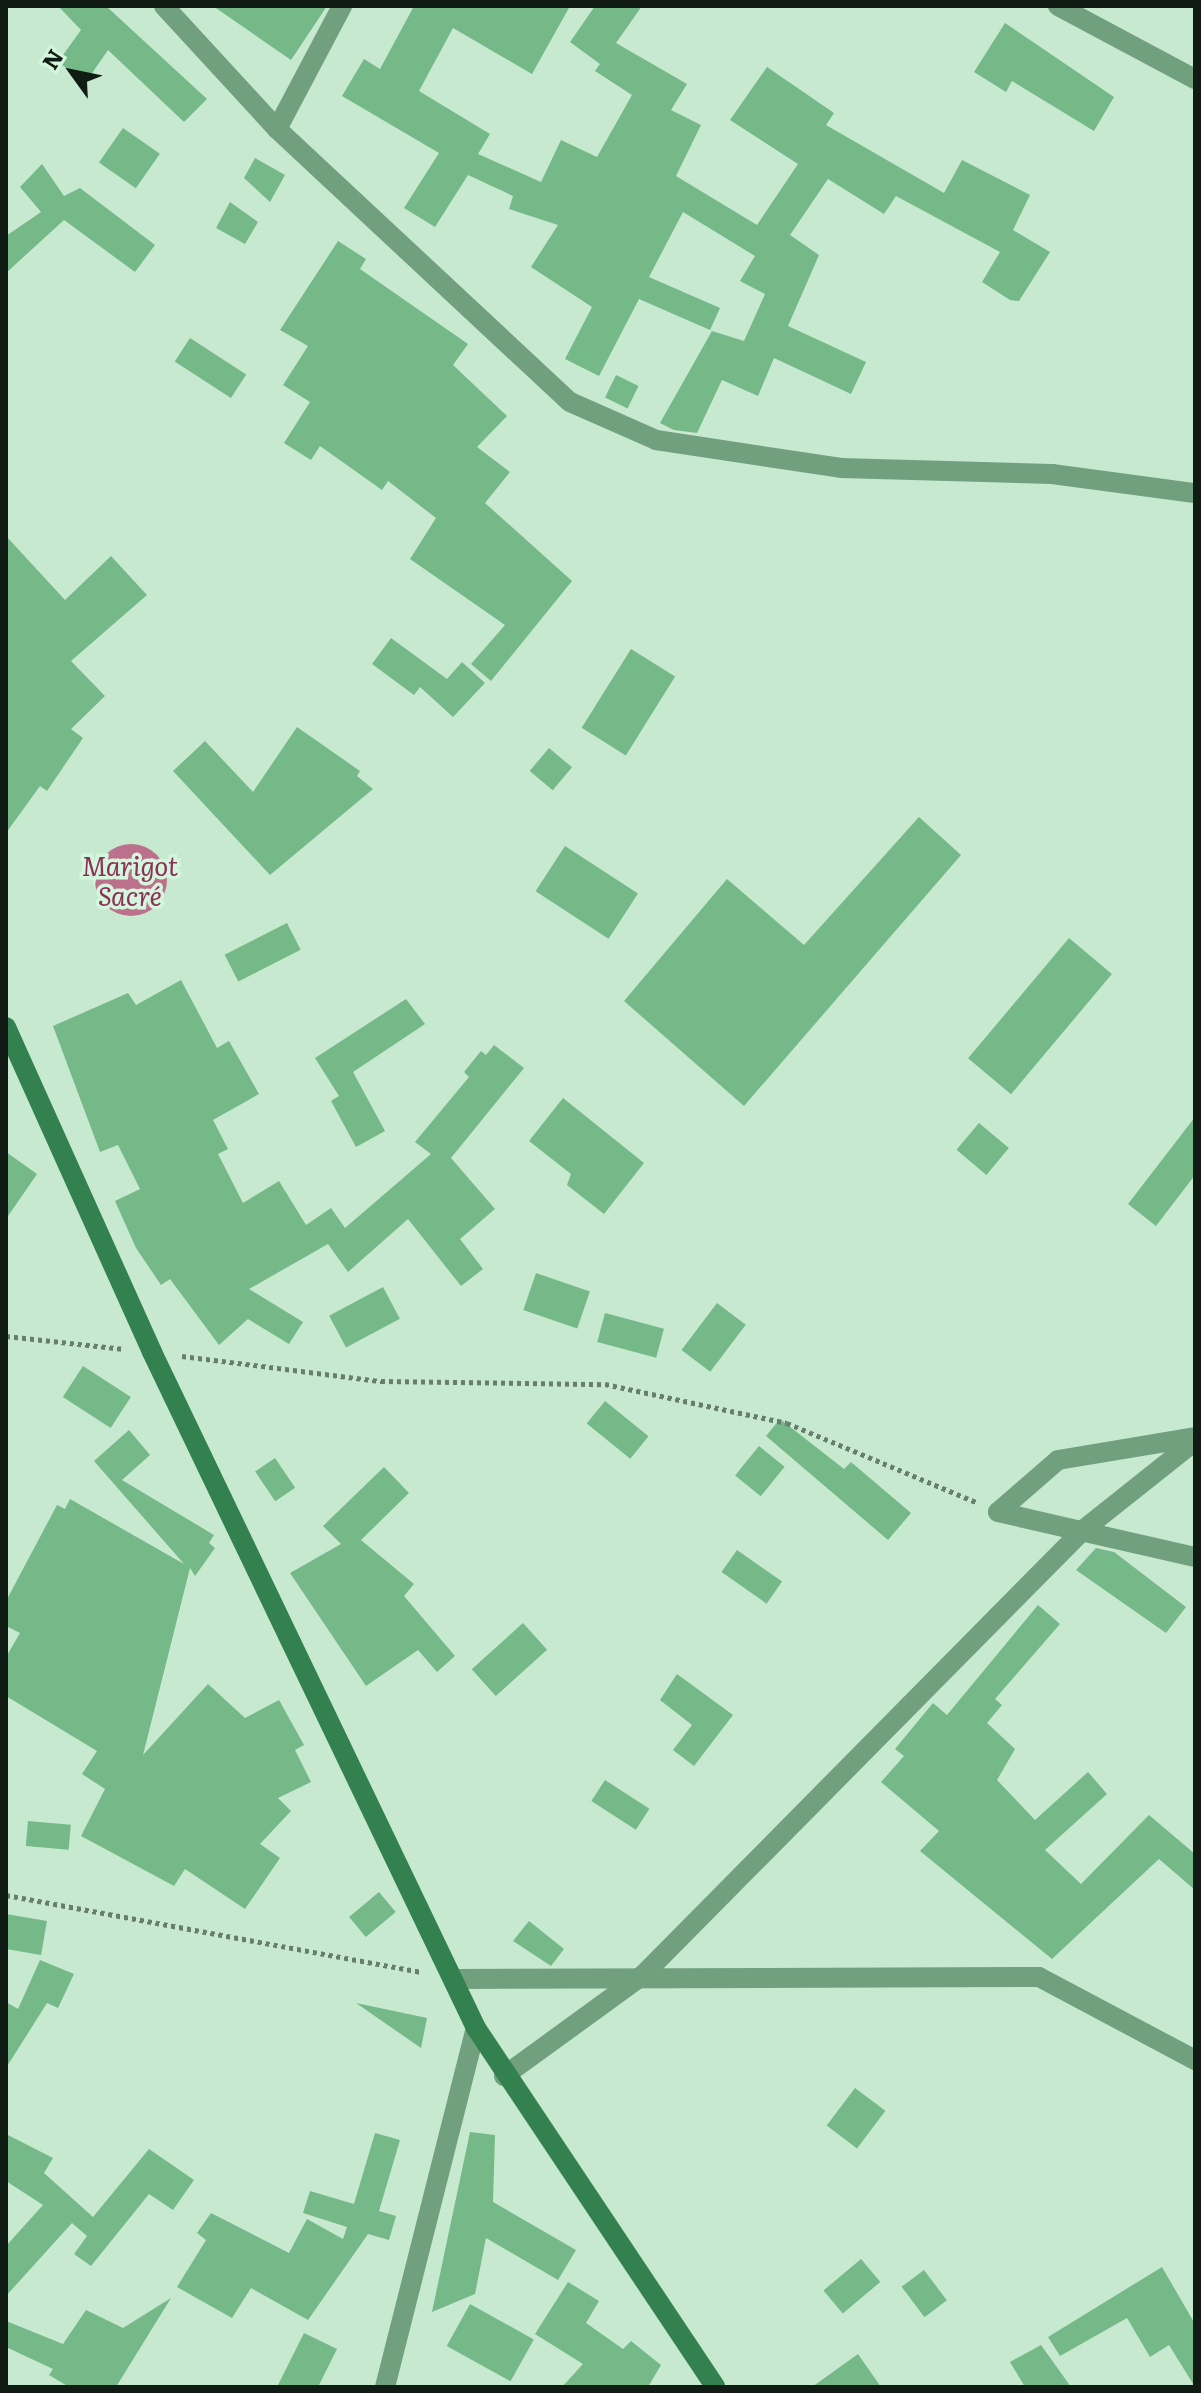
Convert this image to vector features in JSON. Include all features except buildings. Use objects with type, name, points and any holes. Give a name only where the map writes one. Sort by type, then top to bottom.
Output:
[{"type":"main road","points":[[6,1027],[152,1352],[456,1979],[476,2028],[504,2076],[715,2387]]},
{"type":"street","points":[[164,6],[277,129],[570,402],[656,440],[841,468],[1052,474],[1195,493]]},
{"type":"street","points":[[277,129],[342,6]]},
{"type":"street","points":[[1058,6],[1195,79]]},
{"type":"street","points":[[998,1512],[1058,1460],[1195,1439]]},
{"type":"street","points":[[504,2076],[643,1975],[1083,1530],[1195,1439]]},
{"type":"street","points":[[998,1512],[1195,1557]]},
{"type":"street","points":[[456,1979],[643,1975],[1039,1977],[1195,2060]]},
{"type":"street","points":[[385,2387],[476,2028]]},
{"type":"path","points":[[6,1336],[381,1381],[605,1384],[787,1423],[998,1512]]},
{"type":"path","points":[[6,1895],[456,1979]]},
{"type":"water","name":"Marigot Sacré","points":[[131,844],[151,850],[161,860],[167,880],[161,900],[151,910],[131,916],[111,910],[101,900],[95,880],[101,860],[111,850]]}]
